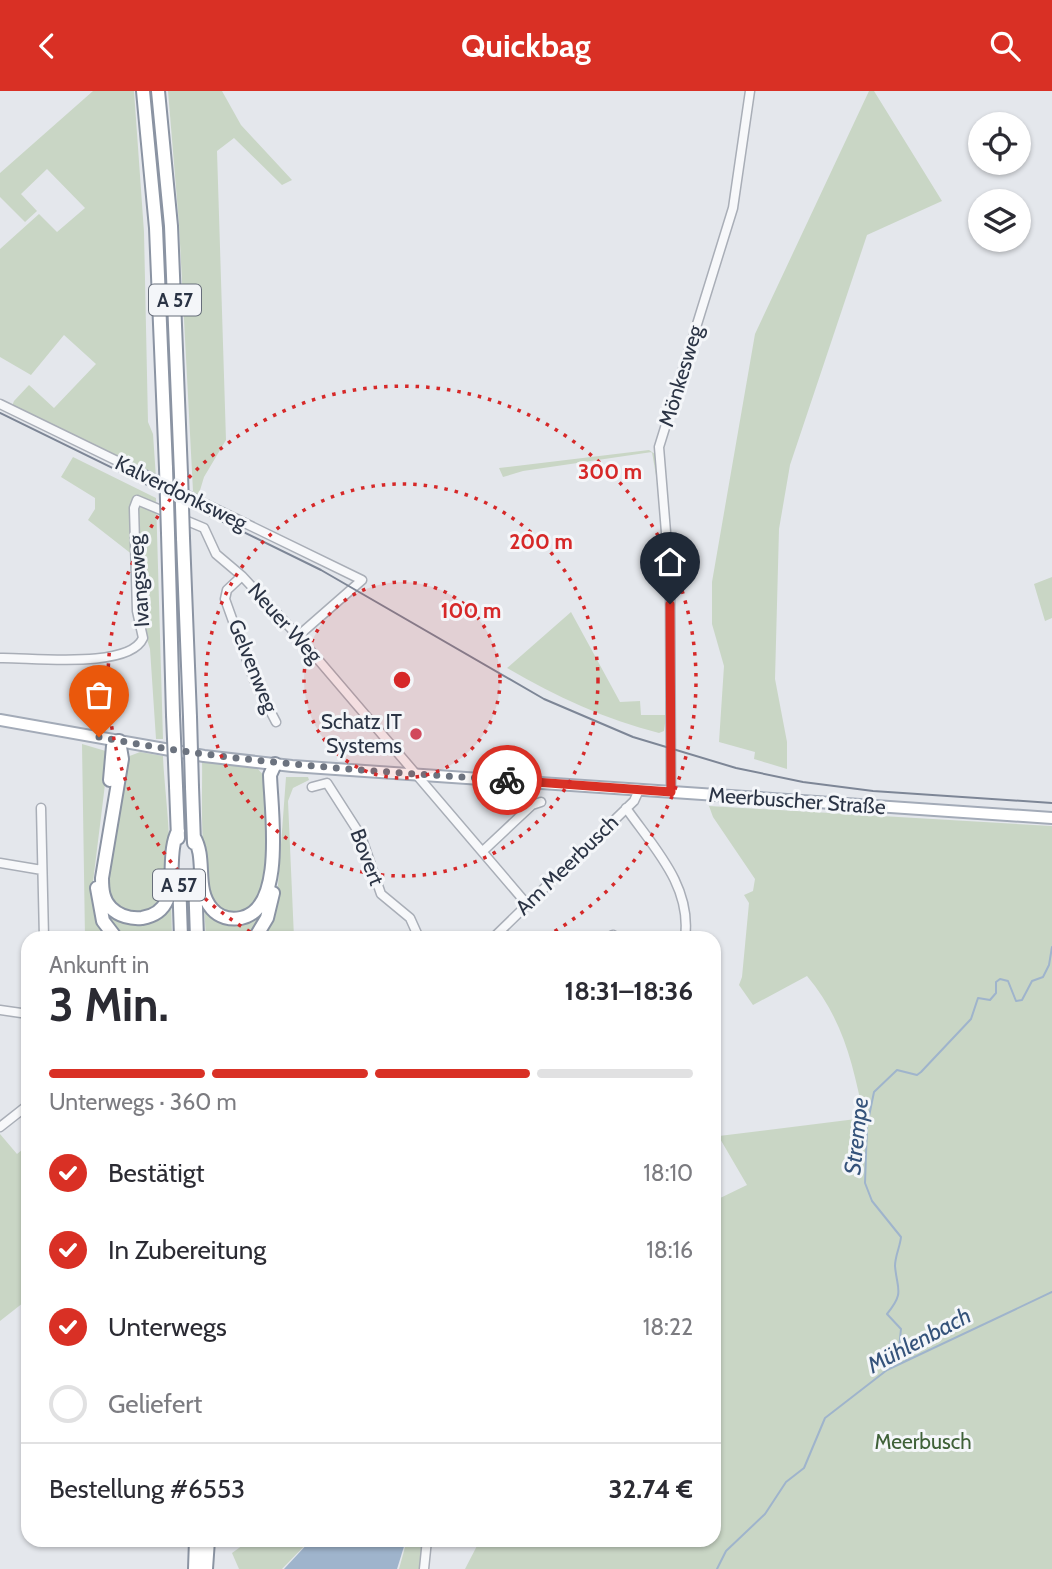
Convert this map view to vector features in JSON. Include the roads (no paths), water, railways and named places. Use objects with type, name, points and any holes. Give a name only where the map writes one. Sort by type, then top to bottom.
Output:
[{"type":"highway","name":"A 57","points":[[143,91],[157,240],[181,931]]},
{"type":"highway","name":"A 57","points":[[158,91],[174,277],[197,931]]},
{"type":"highway","points":[[118,741],[122,759],[102,878],[102,892],[112,909],[131,918],[151,915],[160,910],[171,891],[171,844],[178,831]]},
{"type":"highway","points":[[110,931],[103,922],[97,891],[113,751],[118,741]]},
{"type":"highway","points":[[194,837],[200,846],[206,900],[212,909],[219,915],[236,919],[255,912],[266,900],[271,881],[270,775],[275,764]]},
{"type":"highway","points":[[259,931],[267,918],[275,878],[279,776],[275,764]]},
{"type":"highway","points":[[195,1569],[197,1547]]},
{"type":"highway","points":[[206,1569],[208,1547]]},
{"type":"main road","name":"Meerbuscher Straße","points":[[0,720],[275,764],[1052,818]]},
{"type":"street","name":"Mönkesweg","points":[[671,792],[670,581],[659,447],[733,208],[750,91]]},
{"type":"street","name":"Kalverdonksweg","points":[[0,404],[362,580],[298,636]]},
{"type":"street","name":"Neuer Weg","points":[[137,500],[204,528],[214,551],[242,576],[298,636],[526,903]]},
{"type":"street","name":"Ivangsweg","points":[[0,658],[36,657],[83,662],[134,649],[141,644],[143,638],[136,611],[134,520],[137,500]]},
{"type":"street","name":"Gelvenweg","points":[[242,576],[227,590],[225,599],[254,680],[276,722]]},
{"type":"street","name":"Bovert","points":[[312,787],[327,783],[361,836],[381,894],[410,918],[416,931]]},
{"type":"street","name":"Am Meerbusch","points":[[500,931],[636,798],[639,790]]},
{"type":"street","points":[[483,851],[532,806],[541,802]]},
{"type":"street","points":[[41,808],[44,931]]},
{"type":"street","points":[[626,808],[668,865],[679,886],[685,910],[685,931]]},
{"type":"street","points":[[0,863],[41,870]]},
{"type":"street","points":[[0,1010],[21,1013]]},
{"type":"street","points":[[0,1127],[21,1110]]},
{"type":"street","points":[[424,1569],[426,1547]]},
{"type":"water","points":[[304,1547],[404,1547],[397,1569],[284,1569]]},
{"type":"waterway","name":"Strempe","points":[[906,1360],[899,1348],[901,1329],[887,1314],[898,1295],[895,1266],[901,1237],[872,1201],[865,1183],[867,1126],[874,1092],[897,1070],[917,1075],[921,1072],[971,1019],[978,998],[990,1000],[996,993],[996,982],[1000,979],[1008,981],[1016,1001],[1022,1000],[1032,981],[1043,977],[1049,965],[1052,947]]},
{"type":"waterway","name":"Mühlenbach","points":[[717,1569],[726,1551],[765,1514],[786,1482],[804,1468],[825,1418],[887,1370],[1052,1292]]},
{"type":"tram line","points":[[0,413],[321,570],[544,699],[633,737],[736,768],[803,782],[873,791],[1052,803]]},
{"type":"place","name":"Schatz IT Systems","points":[[416,734]]},
{"type":"park label","name":"Meerbusch","points":[[923,1442]]}]
